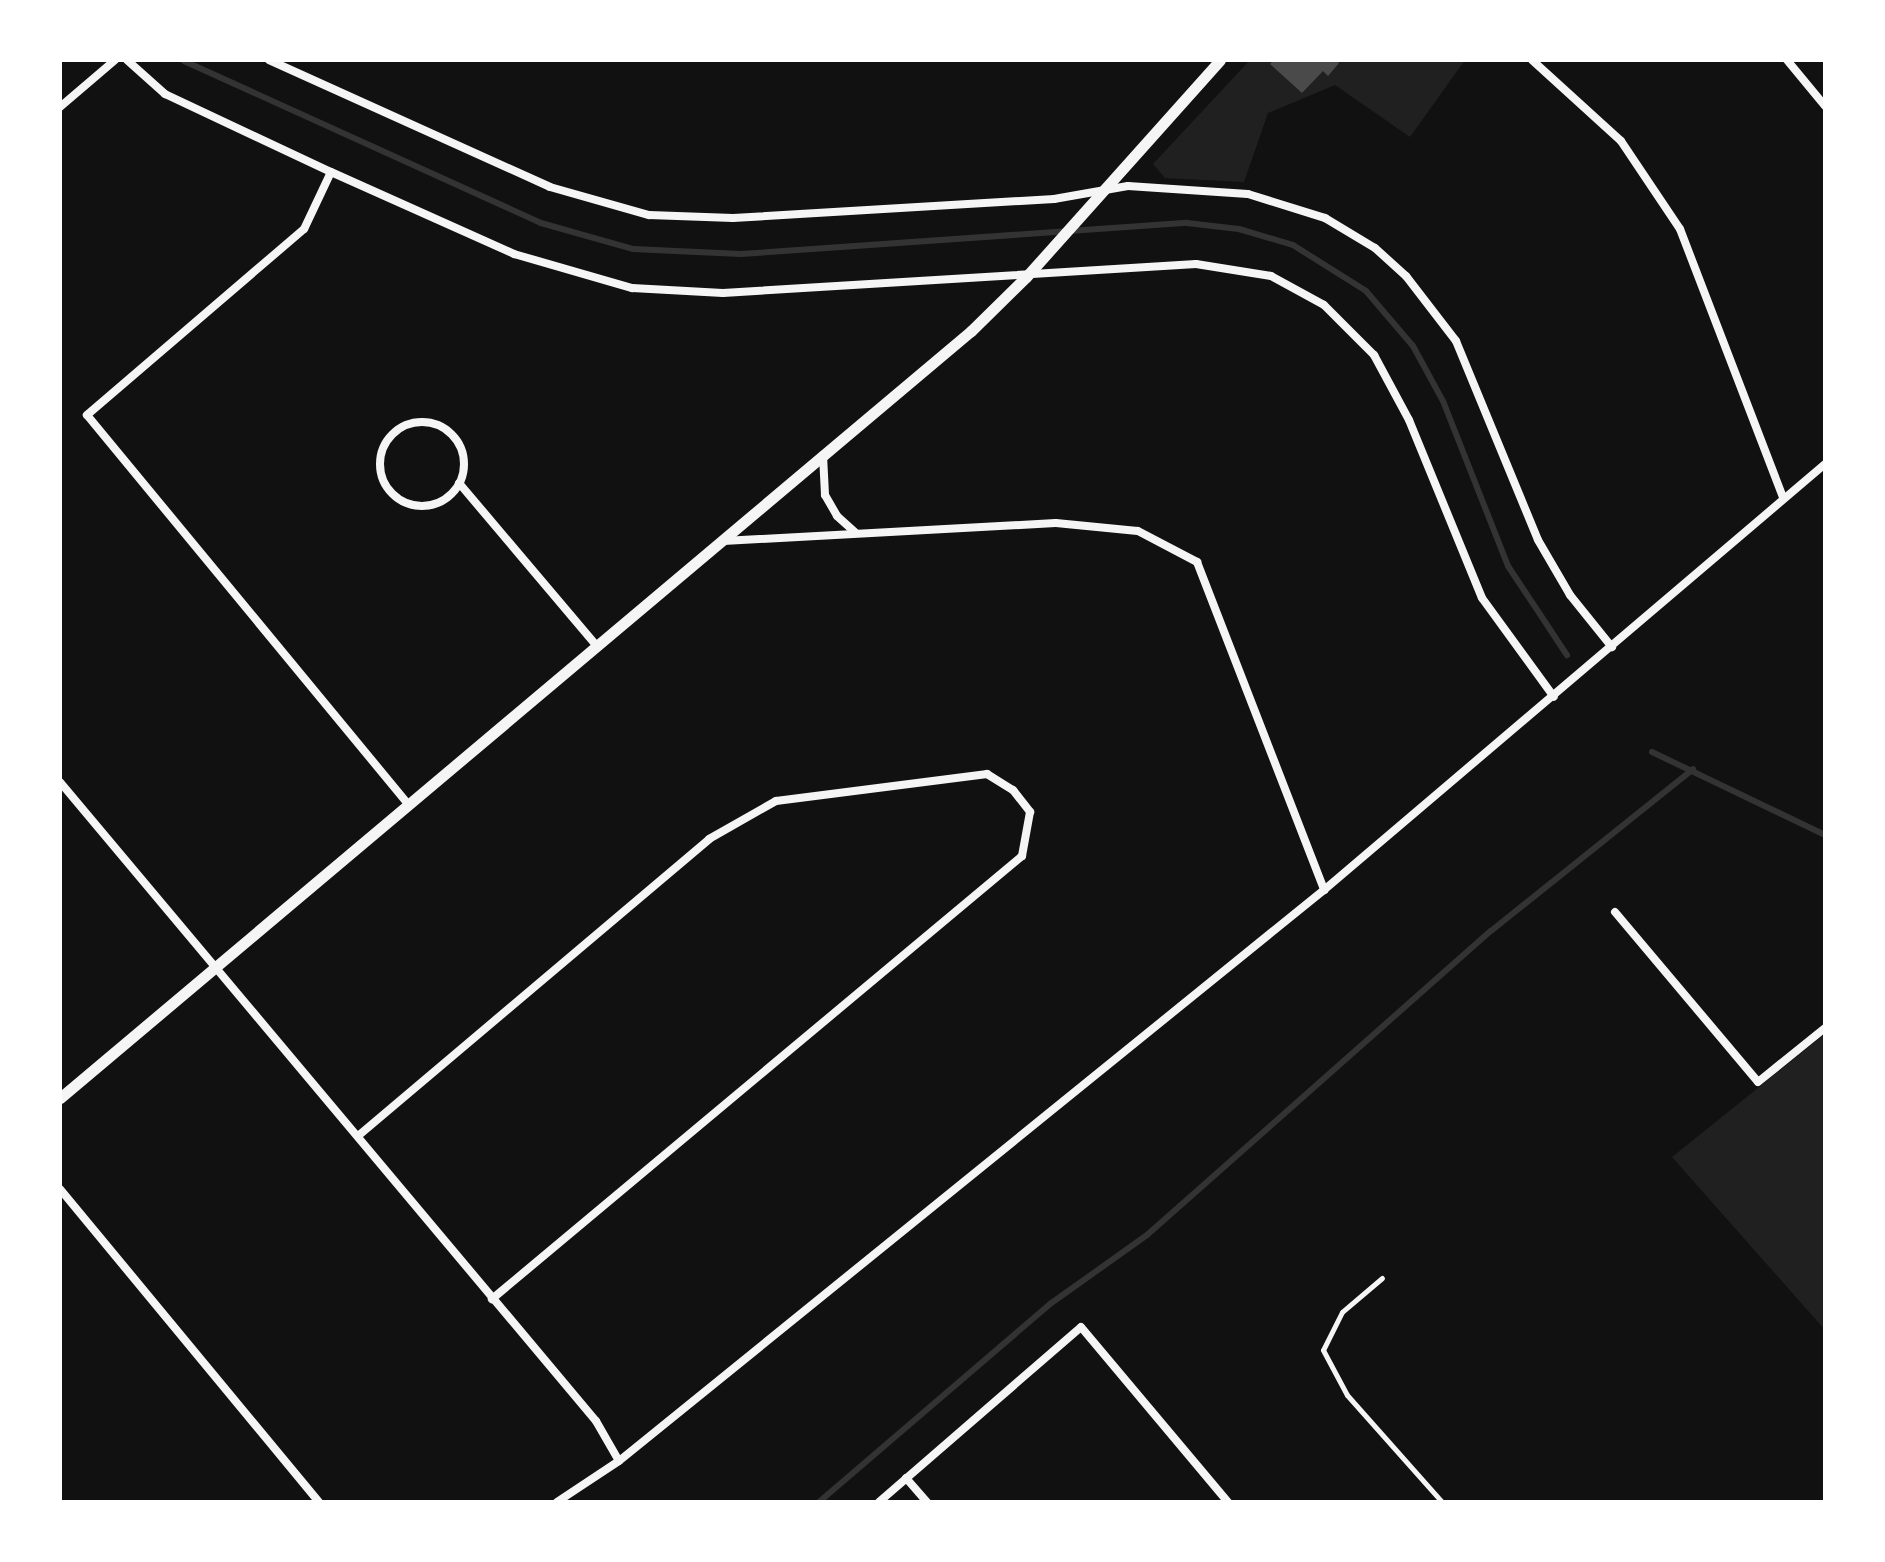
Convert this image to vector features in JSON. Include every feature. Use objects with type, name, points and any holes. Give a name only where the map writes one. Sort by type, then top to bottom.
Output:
[{"type":"street","points":[[60,107],[115,60]]},
{"type":"street","points":[[127,60],[165,94],[331,172],[525,258],[632,288],[723,293],[1220,266],[1271,276],[1324,305],[1351,329],[1386,374],[1465,567],[1504,633],[1554,697]]},
{"type":"street","points":[[269,60],[550,187],[649,215],[733,218],[1054,199],[1102,190],[1227,191],[1268,198],[1342,227],[1406,276],[1456,341],[1553,568],[1612,647]]},
{"type":"street","points":[[60,1098],[213,965],[971,331],[1039,263],[1220,60]]},
{"type":"street","points":[[1532,60],[1621,141],[1680,229],[1783,498]]},
{"type":"street","points":[[1787,60],[1825,106]]},
{"type":"street","points":[[331,172],[304,229],[87,415],[408,804]]},
{"type":"street","points":[[459,483],[443,501],[429,505],[402,502],[383,481],[379,468],[386,441],[408,424],[422,421],[448,430],[463,453],[459,483],[596,645]]},
{"type":"street","points":[[823,454],[825,495],[837,516],[857,534]]},
{"type":"street","points":[[557,1502],[619,1461],[1324,890],[1825,464]]},
{"type":"street","points":[[719,541],[1056,523],[1138,531],[1197,562],[1324,890]]},
{"type":"street","points":[[358,1136],[709,839],[776,801],[987,774],[1013,790],[1030,812],[1022,856],[492,1299]]},
{"type":"street","points":[[60,782],[596,1421],[619,1461]]},
{"type":"street","points":[[1615,912],[1758,1082],[1825,1028]]},
{"type":"street","points":[[60,1189],[319,1502]]},
{"type":"street","points":[[879,1502],[1081,1327],[1228,1502]]},
{"type":"street","points":[[906,1478],[927,1502]]},
{"type":"lane","points":[[1382,1278],[1342,1312],[1323,1350],[1347,1395],[1442,1502]]},
{"type":"shaded area","points":[[1250,60],[1465,60],[1410,137],[1335,85],[1268,113],[1244,182],[1165,178],[1153,164]]},
{"type":"shaded area","points":[[1825,1034],[1825,1330],[1672,1157]]},
{"type":"building","points":[[1274,60],[1336,60],[1339,63],[1328,76],[1323,71],[1302,93],[1270,64]]},
{"type":"waterway","points":[[184,61],[541,223],[633,249],[741,254],[1187,223],[1239,229],[1293,245],[1366,291],[1413,346],[1443,401],[1508,566],[1567,655]]},
{"type":"waterway","points":[[1652,752],[1825,835]]},
{"type":"waterway","points":[[819,1502],[1050,1304],[1147,1235],[1491,931],[1693,769]]}]
